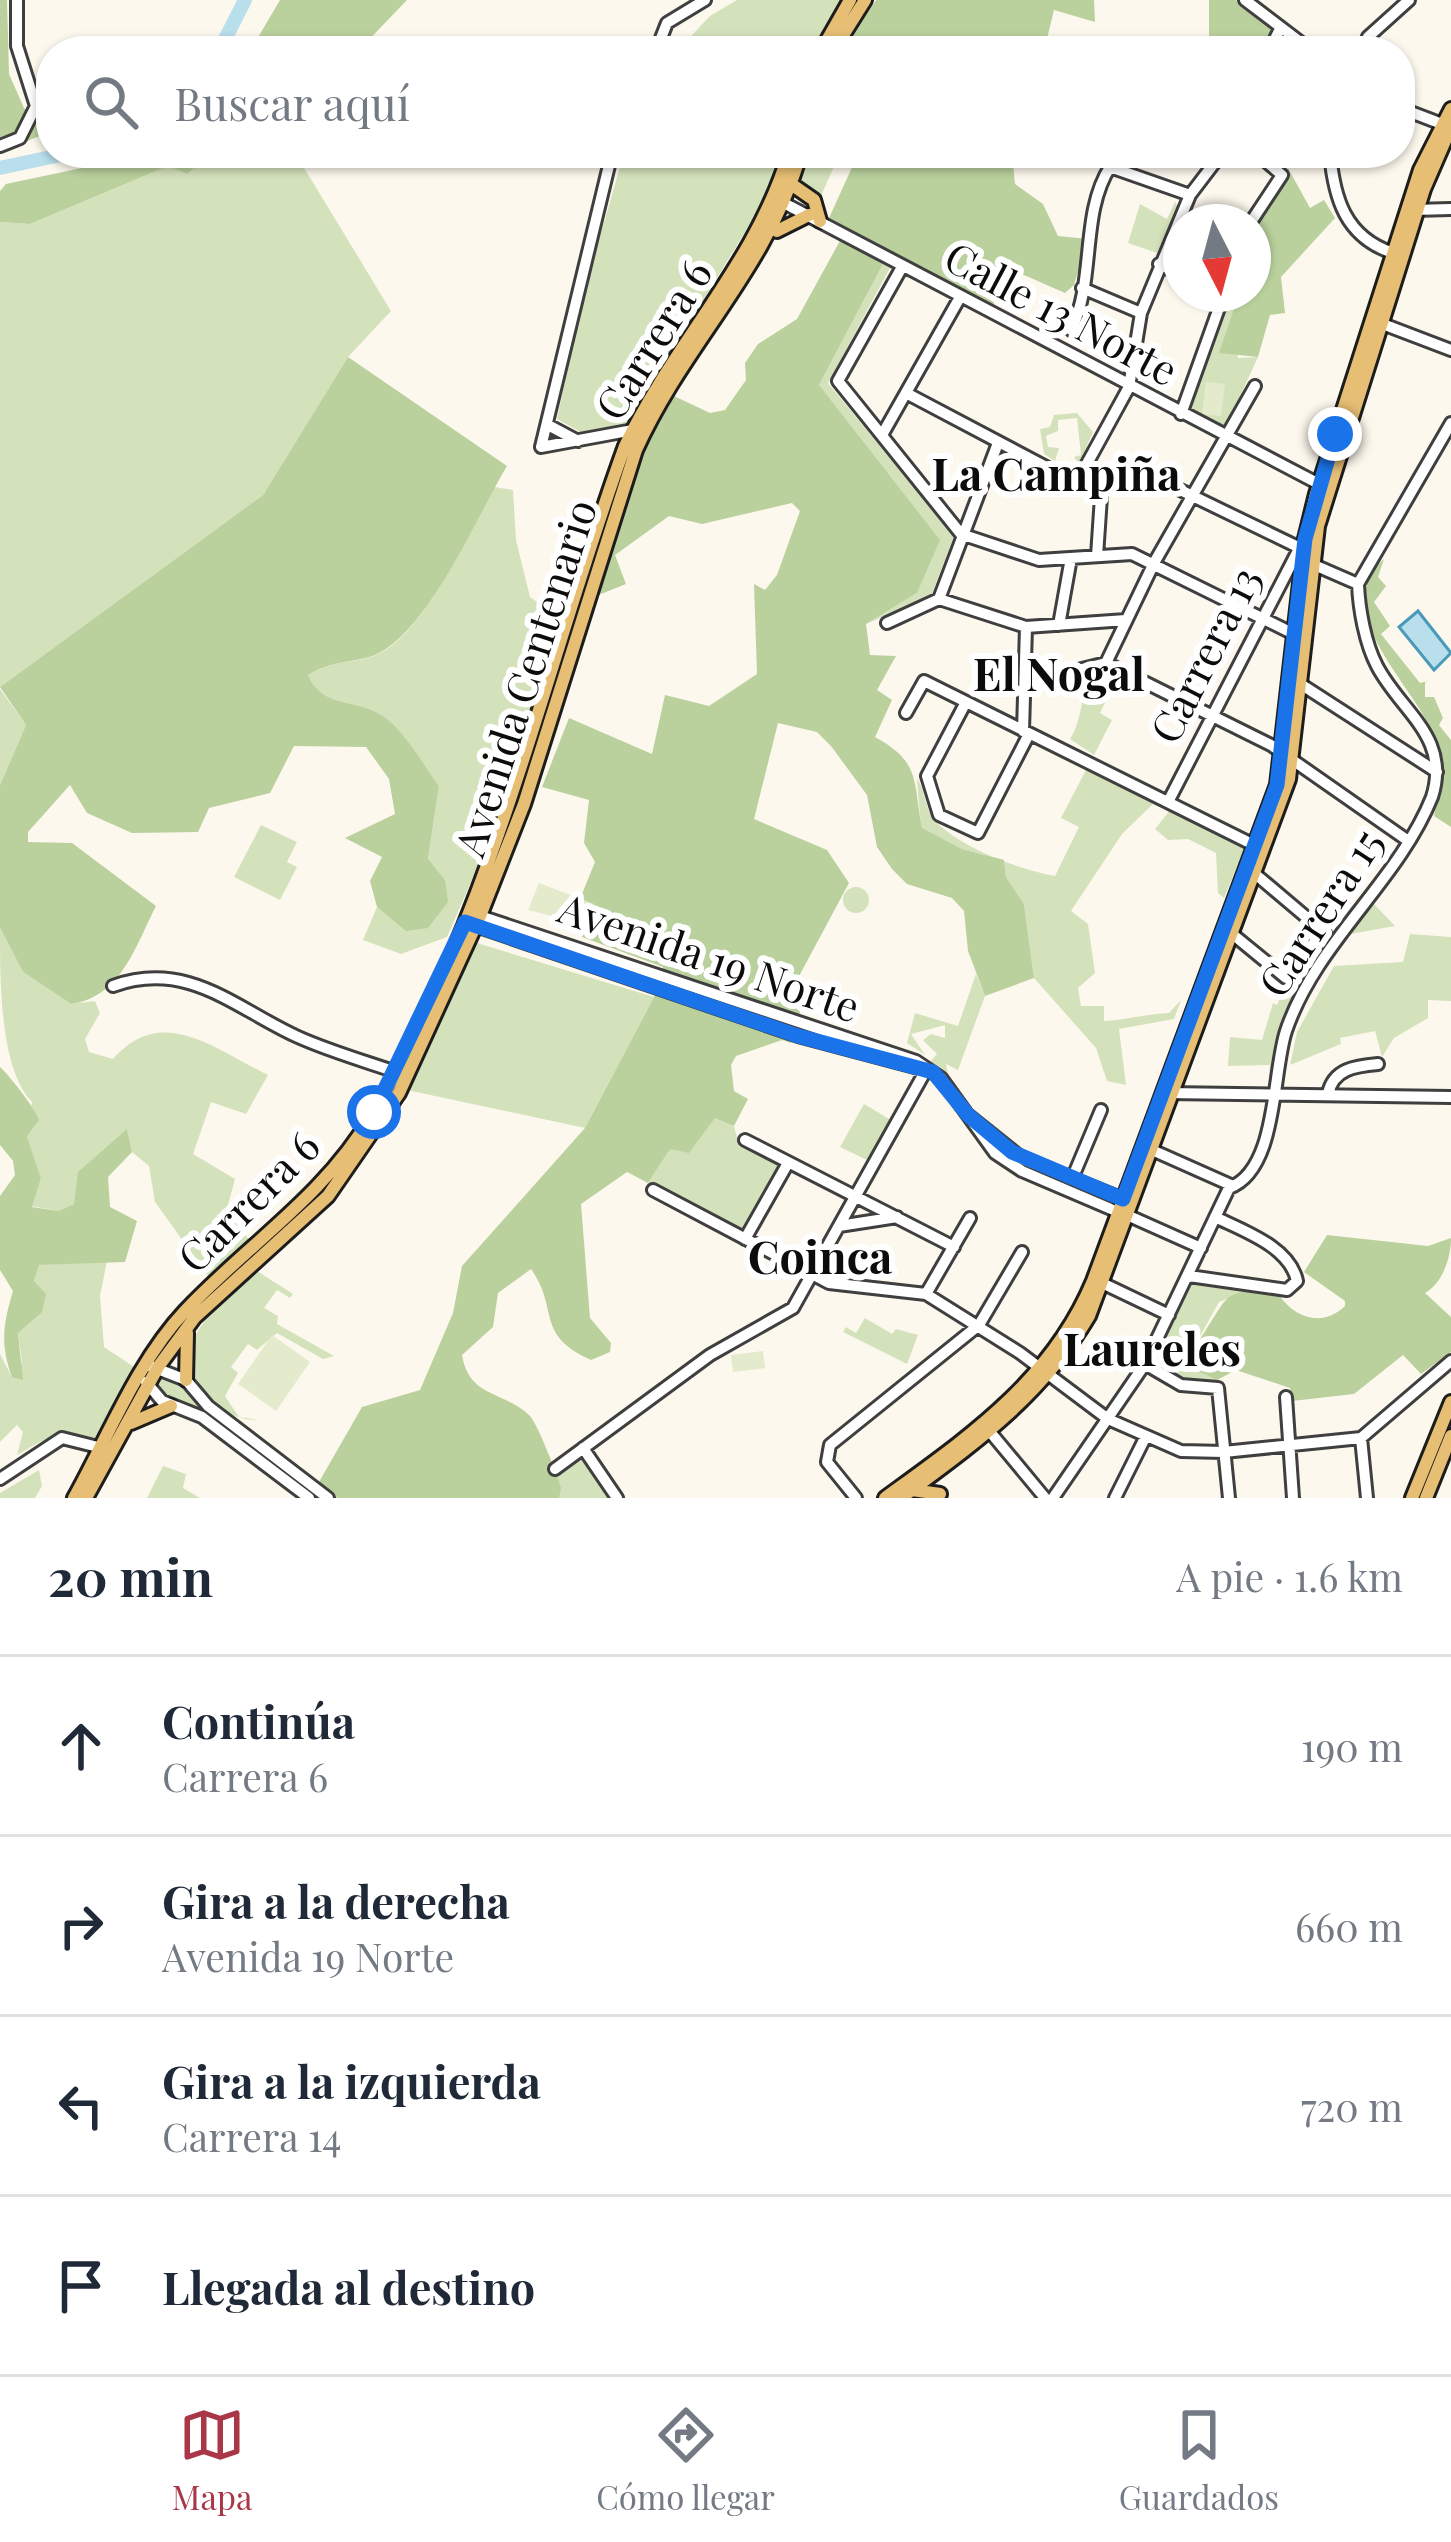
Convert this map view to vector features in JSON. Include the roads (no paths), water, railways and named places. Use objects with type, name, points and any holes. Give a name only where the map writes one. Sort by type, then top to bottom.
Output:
[{"type":"main road","points":[[830,36],[850,0]]},
{"type":"main road","points":[[842,36],[865,0]]},
{"type":"main road","points":[[1288,757],[1302,543],[1393,253],[1451,110]]},
{"type":"main road","name":"Carrera 6","points":[[74,1498],[188,1307],[357,1149],[473,919],[633,430],[781,201],[786,168]]},
{"type":"main road","name":"Avenida Centenario","points":[[86,1498],[149,1373],[195,1317],[306,1220],[417,1058],[524,804],[636,450],[662,398],[771,236],[796,168]]},
{"type":"main road","points":[[771,236],[815,218],[814,200],[791,184]]},
{"type":"main road","points":[[906,1494],[987,1429],[1046,1372],[1089,1316],[1122,1209],[1151,1150],[1167,1093],[1288,757],[1302,685],[1312,564],[1328,488],[1412,210]]},
{"type":"main road","points":[[1046,1372],[1082,1308],[1254,874],[1258,848]]},
{"type":"main road","points":[[186,1380],[184,1347],[195,1317]]},
{"type":"main road","points":[[1412,1498],[1451,1402]]},
{"type":"main road","points":[[122,1432],[139,1417],[171,1406]]},
{"type":"main road","points":[[885,1498],[987,1429]]},
{"type":"main road","points":[[1426,1498],[1451,1436]]},
{"type":"main road","points":[[906,1494],[922,1487],[942,1496]]},
{"type":"street","points":[[0,146],[20,138],[36,106],[17,46],[16,0]]},
{"type":"street","points":[[662,36],[667,23],[705,0]]},
{"type":"street","points":[[1245,0],[1290,36]]},
{"type":"street","points":[[1369,36],[1409,0]]},
{"type":"street","points":[[1276,36],[1280,29]]},
{"type":"street","points":[[1415,114],[1446,126]]},
{"type":"street","points":[[608,168],[541,447],[633,430]]},
{"type":"street","points":[[1071,330],[1083,306],[1098,189],[1109,168]]},
{"type":"street","points":[[1131,168],[1190,195]]},
{"type":"street","points":[[1078,480],[1129,387],[1141,313],[1159,264],[1190,195],[1211,168]]},
{"type":"street","points":[[1263,204],[1282,176],[1273,168]]},
{"type":"street","points":[[1333,168],[1340,210],[1348,224],[1393,253]]},
{"type":"street","name":"Calle 13 Norte","points":[[781,201],[959,299],[1319,484]]},
{"type":"street","points":[[1412,210],[1451,209]]},
{"type":"street","points":[[1159,264],[1163,266]]},
{"type":"street","points":[[902,267],[838,381],[961,534],[1040,560],[1132,554],[1296,635]]},
{"type":"street","points":[[1082,288],[1141,313]]},
{"type":"street","points":[[882,435],[959,299]]},
{"type":"street","points":[[1181,414],[1217,312]]},
{"type":"street","points":[[1380,323],[1450,347]]},
{"type":"street","points":[[1106,663],[1154,563],[1255,386]]},
{"type":"street","points":[[906,393],[1078,480],[1170,484],[1302,543]]},
{"type":"street","points":[[1437,772],[1426,729],[1377,667],[1358,584],[1451,423]]},
{"type":"street","points":[[548,424],[581,443]]},
{"type":"street","points":[[939,599],[998,443]]},
{"type":"street","points":[[1097,556],[1102,482]]},
{"type":"street","name":"Carrera 13","points":[[1168,802],[1302,543]]},
{"type":"street","points":[[1059,625],[1071,558]]},
{"type":"street","points":[[1312,564],[1358,584]]},
{"type":"street","points":[[887,623],[939,599],[1026,627],[1126,620]]},
{"type":"street","points":[[965,702],[927,776],[939,815],[978,833],[1026,732],[1026,627]]},
{"type":"street","points":[[1026,683],[1106,663],[1288,757],[1407,840]]},
{"type":"street","points":[[906,713],[924,681],[1258,848]]},
{"type":"street","points":[[1302,685],[1437,772]]},
{"type":"street","name":"Carrera 15","points":[[1049,1498],[1145,1364],[1233,1186],[1250,1176],[1276,1095],[1286,1030],[1336,939],[1426,812],[1437,772]]},
{"type":"street","points":[[1254,874],[1336,939]]},
{"type":"street","name":"Avenida 19 Norte","points":[[473,919],[914,1071],[926,1070]]},
{"type":"street","name":"Carrera 15","points":[[1231,933],[1286,978],[1323,931]]},
{"type":"street","points":[[113,986],[127,981],[205,984],[297,1036],[396,1072]]},
{"type":"street","points":[[1328,1094],[1330,1083],[1347,1069],[1378,1064]]},
{"type":"street","points":[[555,1468],[710,1355],[789,1312],[926,1070],[941,1078],[974,1130],[1003,1159],[1201,1248]]},
{"type":"street","points":[[1167,1093],[1451,1097]]},
{"type":"street","points":[[1072,1179],[1101,1110]]},
{"type":"street","points":[[968,1115],[1023,1160],[1072,1179],[1122,1209]]},
{"type":"street","points":[[745,1140],[954,1247]]},
{"type":"street","points":[[1151,1150],[1233,1186]]},
{"type":"street","points":[[745,1239],[788,1163]]},
{"type":"street","points":[[653,1190],[829,1283],[926,1294],[979,1325],[1108,1419],[1181,1451],[1225,1453],[1361,1438],[1451,1361]]},
{"type":"street","points":[[838,1226],[901,1216]]},
{"type":"street","points":[[1189,1276],[1287,1291],[1297,1281],[1295,1271],[1266,1242],[1216,1217]]},
{"type":"street","points":[[926,1294],[970,1218]]},
{"type":"street","points":[[856,1498],[827,1462],[828,1450],[979,1325],[1022,1252]]},
{"type":"street","points":[[1102,1283],[1169,1315]]},
{"type":"street","points":[[1145,1364],[1181,1385],[1218,1388],[1229,1498]]},
{"type":"street","points":[[149,1373],[186,1380],[208,1406],[319,1496]]},
{"type":"street","points":[[149,1373],[171,1406],[202,1417],[319,1496]]},
{"type":"street","points":[[1286,1397],[1293,1498]]},
{"type":"street","points":[[987,1429],[1049,1498]]},
{"type":"street","points":[[0,1479],[62,1438],[102,1448]]},
{"type":"street","points":[[1115,1498],[1145,1438]]},
{"type":"street","points":[[1361,1438],[1367,1498]]},
{"type":"street","points":[[583,1448],[617,1498]]},
{"type":"street","points":[[928,1478],[942,1496]]},
{"type":"water","points":[[1418,611],[1451,653],[1434,670],[1399,627]]},
{"type":"waterway","points":[[227,36],[245,0]]},
{"type":"waterway","points":[[0,168],[36,160]]},
{"type":"district","name":"La Campiña","points":[[1056,475]]},
{"type":"district","name":"El Nogal","points":[[1059,675]]},
{"type":"district","name":"Coinca","points":[[820,1258]]},
{"type":"district","name":"Laureles","points":[[1152,1350]]}]
